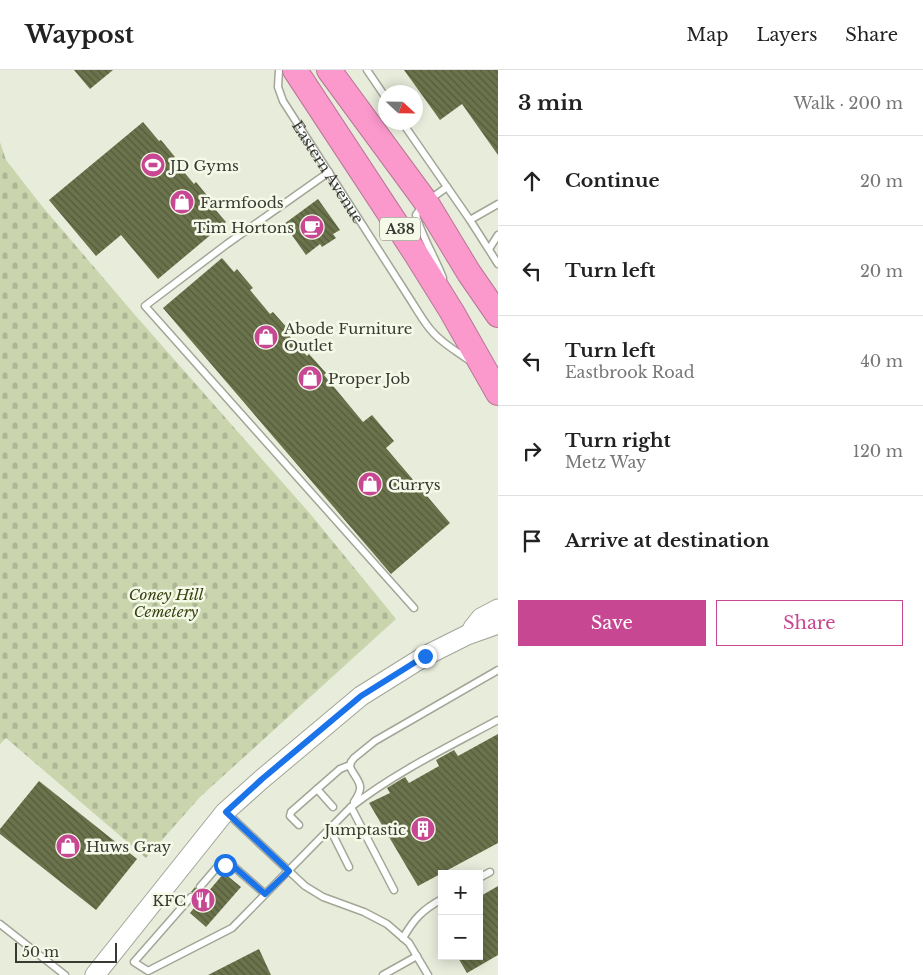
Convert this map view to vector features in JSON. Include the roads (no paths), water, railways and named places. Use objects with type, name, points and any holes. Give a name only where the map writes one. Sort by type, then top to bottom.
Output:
[{"type":"highway","name":"Eastern Avenue","points":[[295,70],[414,251],[450,302],[495,386]]},
{"type":"highway","name":"A38","points":[[329,70],[426,202],[469,273],[498,315]]},
{"type":"street","points":[[490,621],[498,603]]},
{"type":"street","points":[[94,975],[226,812],[262,779],[361,696],[425,656],[490,621],[498,609]]},
{"type":"lane","name":"Eastern Avenue","points":[[279,70],[278,87],[283,101],[430,329],[440,340],[456,350],[495,386]]},
{"type":"lane","points":[[366,70],[378,87]]},
{"type":"lane","points":[[407,130],[498,264]]},
{"type":"lane","points":[[329,172],[220,249],[145,306],[414,608]]},
{"type":"lane","points":[[446,187],[426,202],[416,215],[420,232],[434,256],[446,284]]},
{"type":"lane","points":[[470,220],[498,204]]},
{"type":"lane","points":[[489,249],[498,235]]},
{"type":"lane","points":[[299,825],[290,816],[291,812],[340,769],[350,765],[354,758],[375,741],[498,670]]},
{"type":"lane","points":[[351,807],[402,773],[498,720]]},
{"type":"lane","points":[[191,897],[134,962],[148,971],[232,928],[351,807],[360,794],[361,788],[350,765]]},
{"type":"lane","points":[[318,789],[333,807]]},
{"type":"lane","points":[[351,807],[394,890]]},
{"type":"lane","points":[[226,812],[305,886],[324,897],[364,912],[387,924],[409,943],[428,975]]},
{"type":"lane","points":[[330,829],[349,867]]},
{"type":"lane","points":[[200,887],[218,866],[232,865],[265,894]]},
{"type":"lane","points":[[483,876],[490,872]]},
{"type":"lane","points":[[403,938],[420,913],[438,902]]},
{"type":"lane","points":[[0,924],[65,975]]},
{"type":"lane","points":[[383,975],[417,956]]},
{"type":"place","name":"JD Gyms","points":[[153,165]]},
{"type":"place","name":"Farmfoods","points":[[182,202]]},
{"type":"place","name":"Tim Hortons","points":[[312,227]]},
{"type":"place","name":"Abode Furniture Outlet","points":[[266,337]]},
{"type":"place","name":"Proper Job","points":[[310,378]]},
{"type":"place","name":"Currys","points":[[370,484]]},
{"type":"place","name":"Jumptastic","points":[[423,829]]},
{"type":"place","name":"Huws Gray","points":[[68,846]]},
{"type":"place","name":"KFC","points":[[203,900]]},
{"type":"park label","name":"Coney Hill Cemetery","points":[[166,602]]}]
